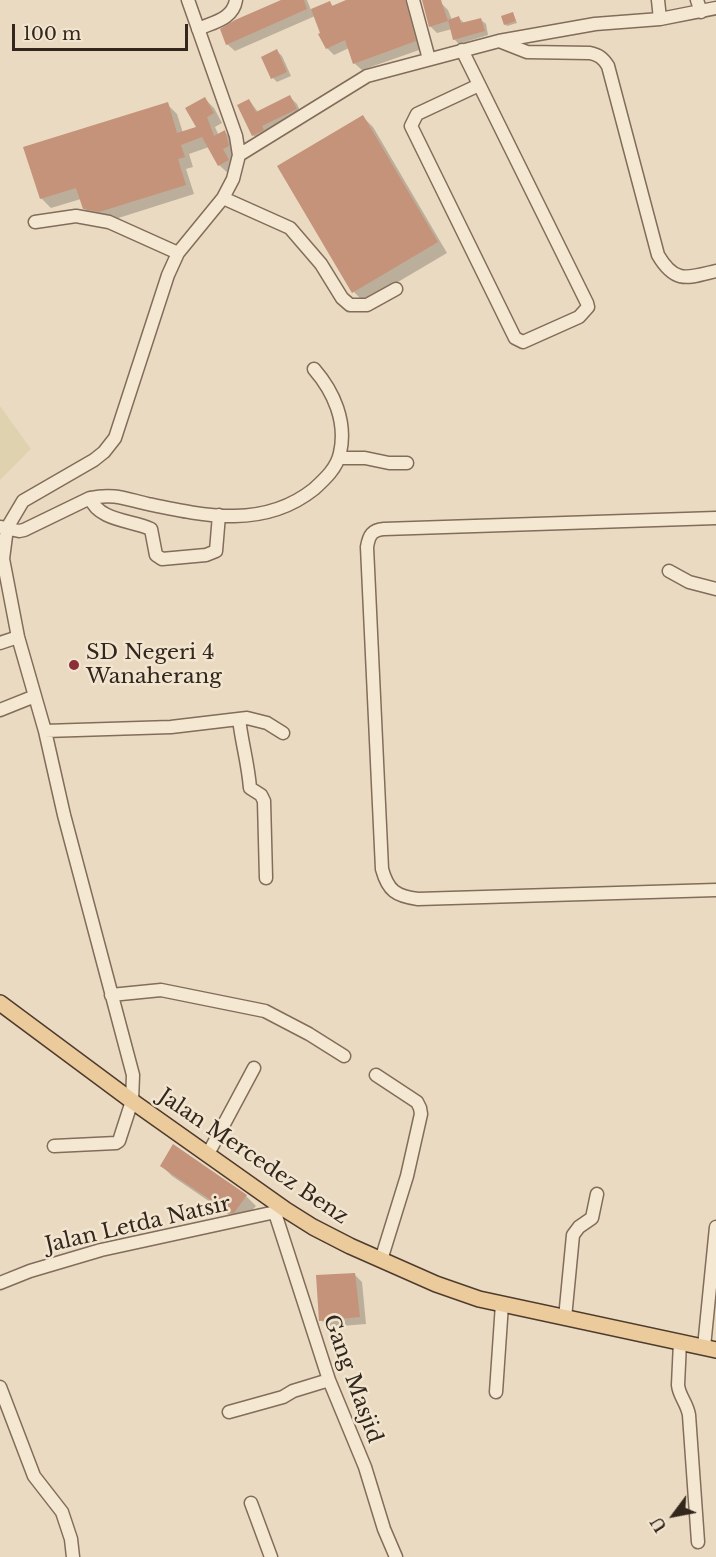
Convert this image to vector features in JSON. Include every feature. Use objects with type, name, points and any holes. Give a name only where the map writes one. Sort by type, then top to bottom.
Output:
[{"type":"main road","name":"Jalan Mercedez Benz","points":[[0,1003],[208,1154],[280,1211],[330,1237],[479,1299],[710,1349]]},
{"type":"street","points":[[54,1146],[118,1143],[132,1101],[133,1075],[64,815],[45,731],[18,637],[3,559],[3,528],[23,501],[94,460],[111,446],[119,431],[135,373],[168,275],[178,253],[223,198],[232,179],[239,155],[236,136],[188,0]]},
{"type":"street","points":[[198,29],[227,17],[233,12],[236,0]]},
{"type":"street","points":[[413,0],[429,59]]},
{"type":"street","points":[[658,0],[660,19]]},
{"type":"street","points":[[239,155],[367,76],[499,41],[595,24],[660,19],[699,6],[716,8]]},
{"type":"street","points":[[499,41],[526,52],[590,53],[604,60],[608,66],[658,255],[673,275],[684,278],[716,271]]},
{"type":"street","points":[[462,50],[588,308],[579,317],[523,342],[515,338],[411,126],[417,114],[478,85]]},
{"type":"street","points":[[223,198],[290,228],[321,264],[342,298],[350,305],[367,305],[396,288]]},
{"type":"street","points":[[34,222],[76,216],[109,222],[178,253]]},
{"type":"street","points":[[3,528],[24,530],[90,498],[108,496],[123,496],[147,504],[219,515],[258,514],[286,507],[324,480],[339,458],[342,434],[335,399],[328,384],[314,369]]},
{"type":"street","points":[[339,458],[365,458],[389,463],[406,463]]},
{"type":"street","points":[[90,498],[93,505],[102,512],[151,529],[156,555],[162,559],[206,555],[216,550],[219,515]]},
{"type":"street","points":[[716,518],[384,529],[372,533],[368,538],[367,547],[382,869],[386,882],[398,895],[418,899],[716,890]]},
{"type":"street","points":[[669,571],[689,582],[716,589]]},
{"type":"street","points":[[0,643],[18,637]]},
{"type":"street","points":[[0,710],[35,696]]},
{"type":"street","points":[[45,731],[171,727],[252,718],[276,727],[283,733]]},
{"type":"street","points":[[239,719],[250,788],[261,795],[264,801],[266,878]]},
{"type":"street","points":[[111,995],[161,990],[265,1011],[344,1056]]},
{"type":"street","points":[[208,1154],[254,1068]]},
{"type":"street","points":[[376,1075],[417,1102],[421,1114],[407,1176],[381,1260]]},
{"type":"street","points":[[565,1318],[573,1235],[592,1218],[597,1194]]},
{"type":"street","name":"Jalan Letda Natsir","points":[[0,1283],[30,1271],[101,1250],[280,1211]]},
{"type":"street","name":"Gang Masjid","points":[[280,1211],[329,1380],[365,1467],[384,1529],[396,1557]]},
{"type":"street","points":[[710,1349],[716,1227]]},
{"type":"street","points":[[496,1392],[501,1304]]},
{"type":"street","points":[[680,1342],[678,1391],[686,1403],[689,1415],[698,1542]]},
{"type":"street","points":[[229,1412],[283,1397],[293,1391],[329,1380]]},
{"type":"street","points":[[0,1387],[34,1476],[62,1512],[74,1557]]},
{"type":"street","points":[[251,1503],[271,1557]]},
{"type":"shaded area","points":[[0,406],[31,449],[0,480]]},
{"type":"building","points":[[281,0],[304,0],[307,9],[226,45],[220,29]]},
{"type":"building","points":[[346,0],[405,0],[416,41],[353,64],[345,40],[326,49],[318,34],[320,33],[311,9],[330,1],[332,6]]},
{"type":"building","points":[[422,0],[441,0],[448,21],[429,27]]},
{"type":"building","points":[[513,12],[516,21],[504,25],[501,16]]},
{"type":"building","points":[[459,16],[461,23],[481,18],[485,31],[453,40],[448,20]]},
{"type":"building","points":[[277,49],[287,72],[271,79],[261,57]]},
{"type":"building","points":[[290,95],[297,109],[262,126],[264,130],[252,136],[237,105],[249,99],[256,112]]},
{"type":"building","points":[[205,97],[214,113],[207,117],[214,136],[225,130],[229,146],[223,149],[229,160],[218,166],[202,137],[181,145],[185,157],[178,159],[186,185],[99,212],[83,209],[76,188],[40,199],[23,147],[168,102],[177,133],[196,127],[185,108]]},
{"type":"building","points":[[363,115],[438,242],[352,293],[277,166]]},
{"type":"building","points":[[173,1144],[247,1195],[234,1213],[230,1213],[160,1166]]},
{"type":"building","points":[[355,1273],[360,1317],[319,1321],[316,1275]]},
{"type":"place","name":"SD Negeri 4 Wanaherang","points":[[74,665]]}]
